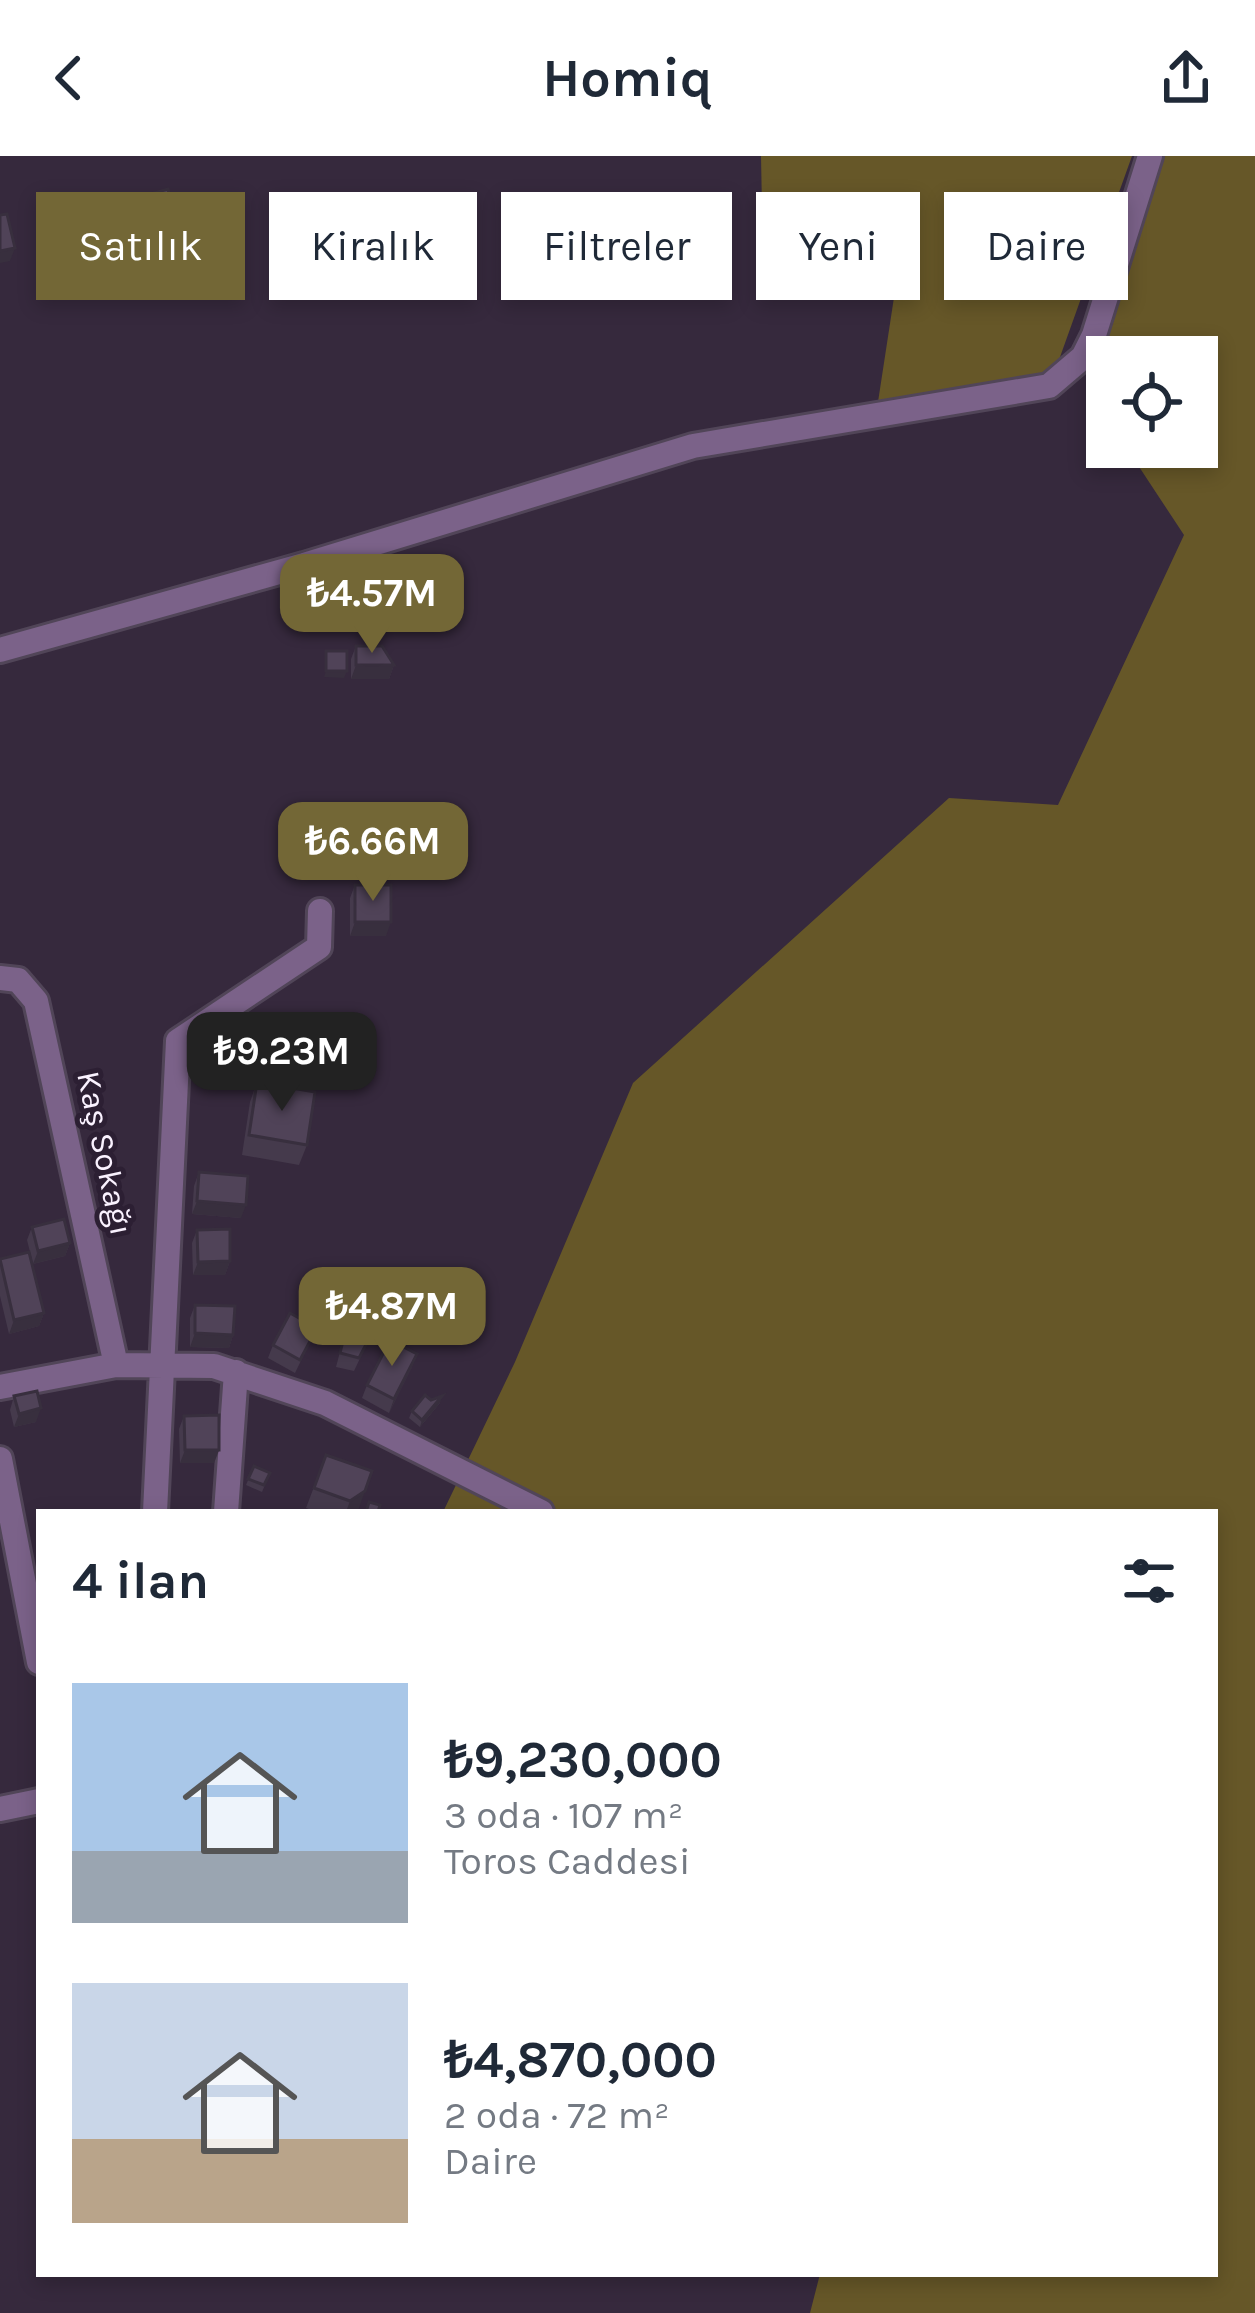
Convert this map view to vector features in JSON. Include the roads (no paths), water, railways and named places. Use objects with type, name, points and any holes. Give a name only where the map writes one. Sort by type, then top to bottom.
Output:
[{"type":"street","points":[[0,650],[304,565],[693,446],[1049,386],[1083,357],[1094,334],[1150,156]]},
{"type":"street","points":[[155,1509],[178,1041],[319,947],[320,911]]},
{"type":"street","name":"Kaş Sokağı","points":[[0,979],[18,980],[36,1000],[116,1365]]},
{"type":"street","points":[[0,1387],[116,1365],[160,1362],[236,1372],[325,1403],[536,1509]]},
{"type":"street","points":[[226,1509],[236,1372]]},
{"type":"street","points":[[0,1459],[36,1646]]},
{"type":"street","points":[[0,1809],[36,1802]]}]
